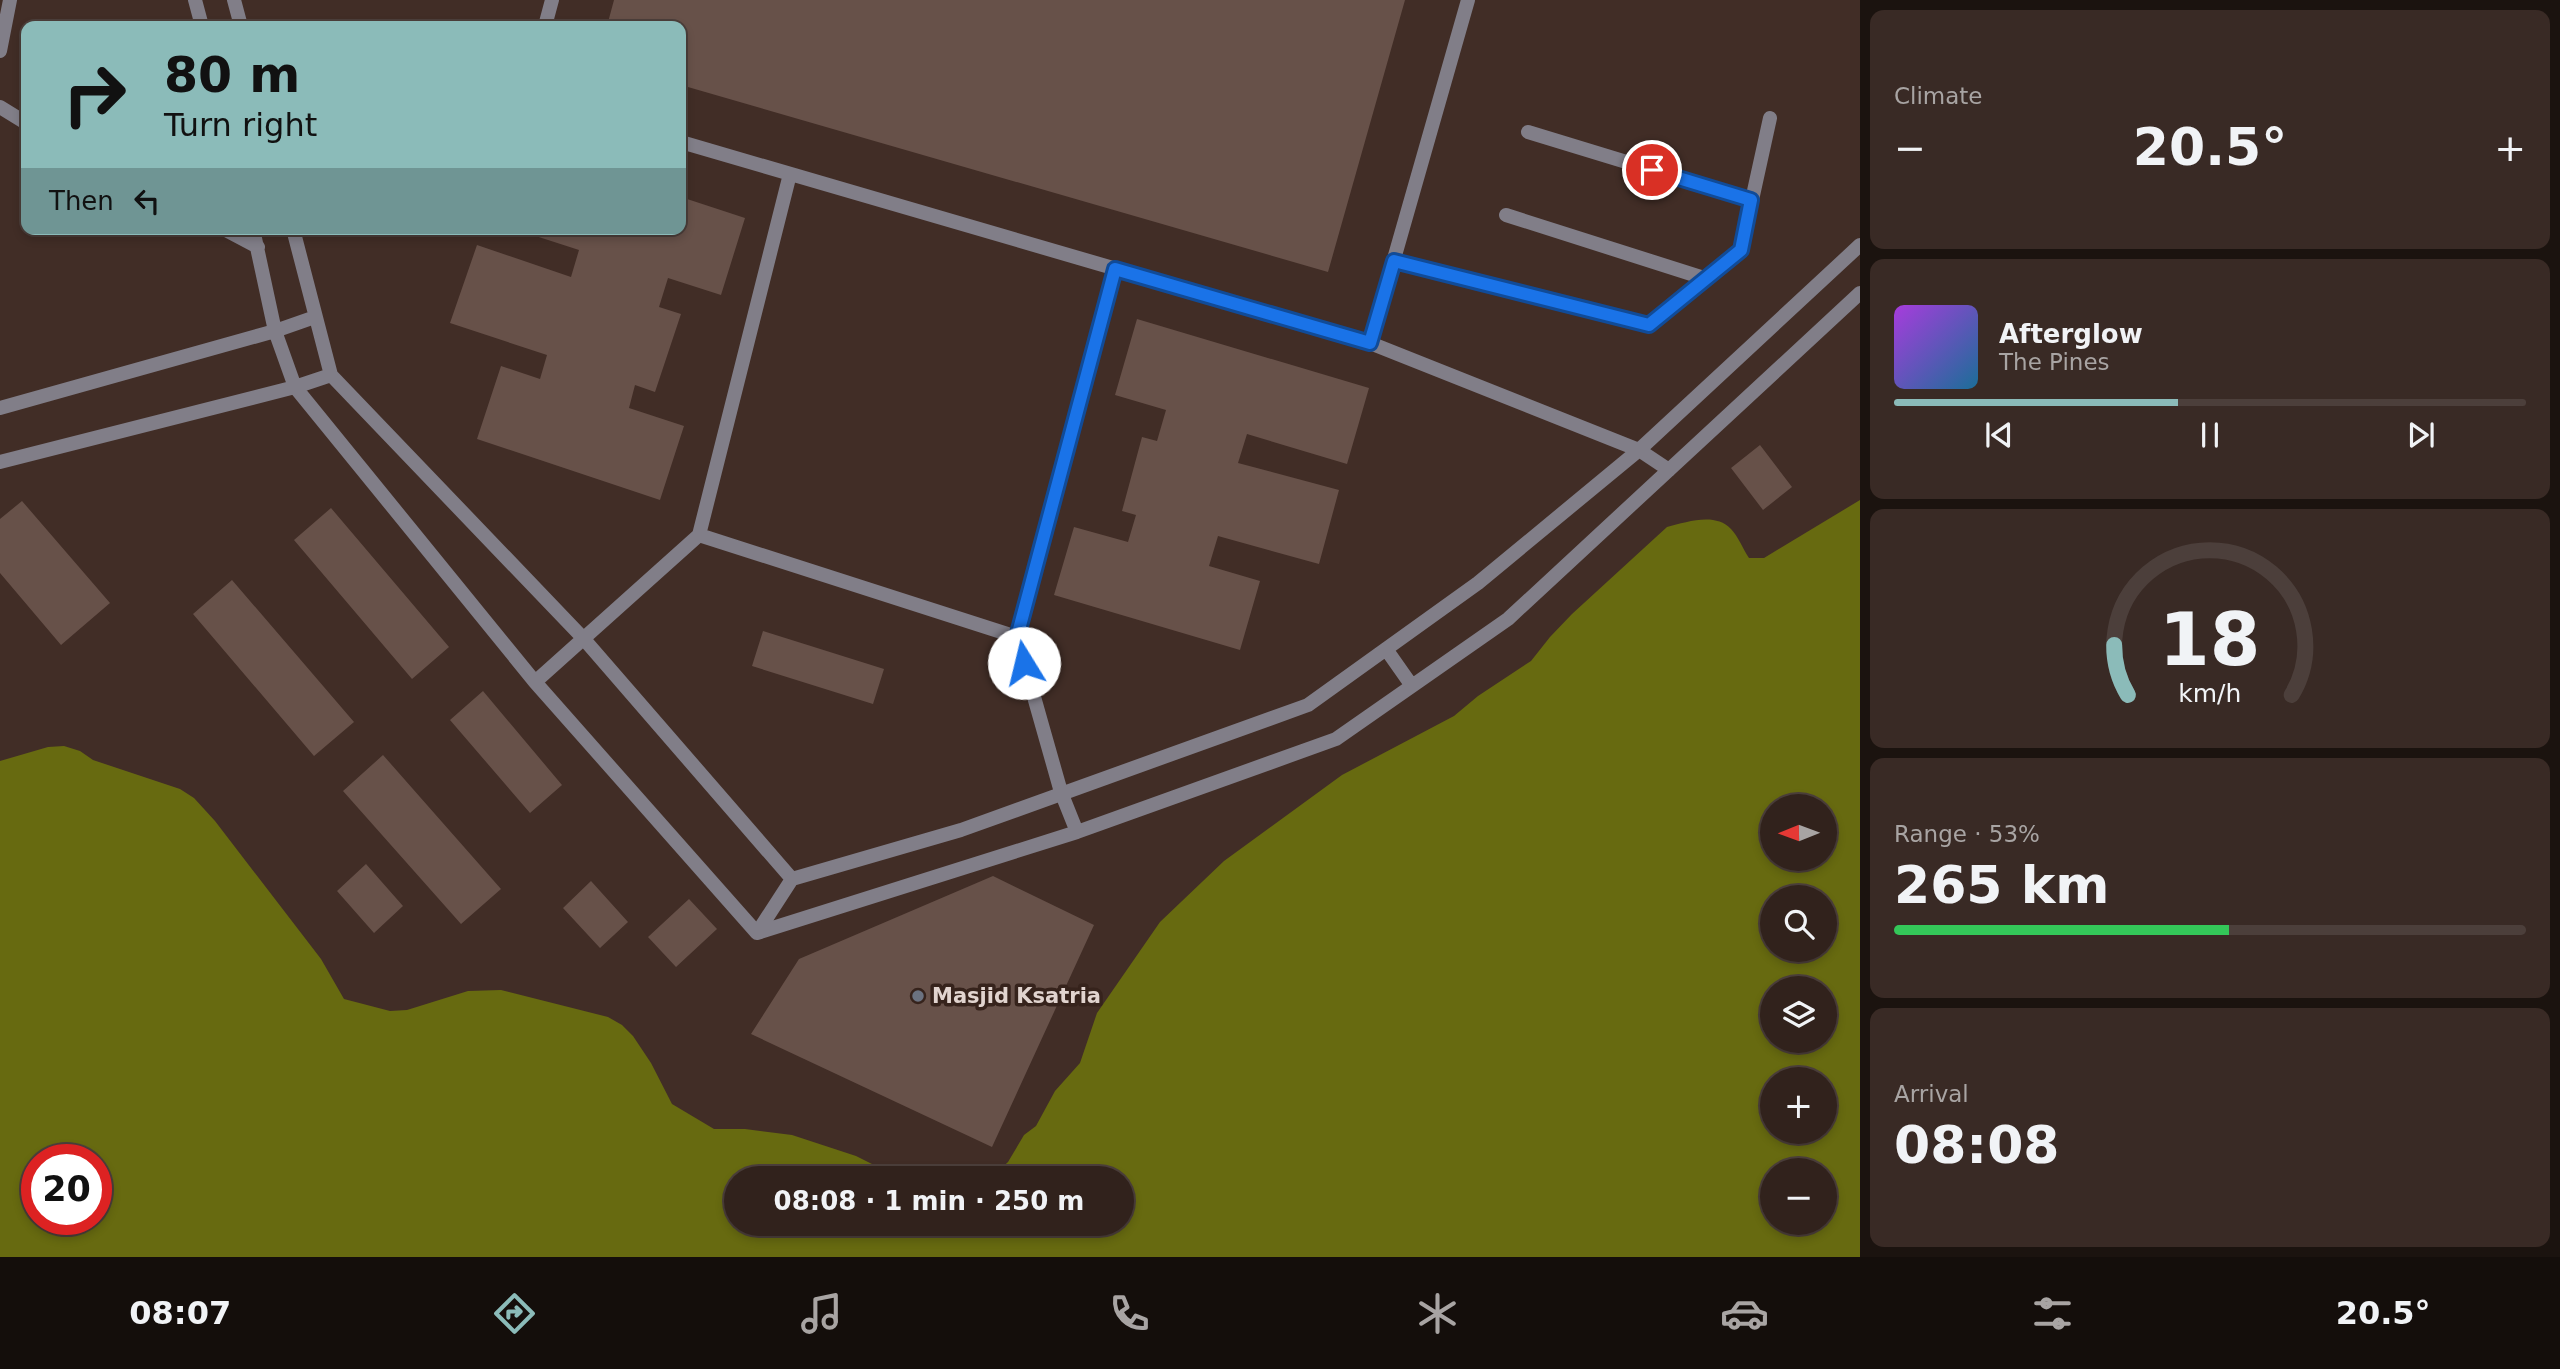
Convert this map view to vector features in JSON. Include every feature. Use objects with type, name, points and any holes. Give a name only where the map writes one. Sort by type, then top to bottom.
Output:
[{"type":"lane","points":[[0,51],[10,0]]},
{"type":"lane","points":[[195,0],[201,21]]},
{"type":"lane","points":[[234,0],[240,21]]},
{"type":"lane","points":[[546,21],[552,0]]},
{"type":"lane","points":[[1370,343],[1468,0]]},
{"type":"lane","points":[[0,107],[21,120]]},
{"type":"lane","points":[[1394,261],[1649,325],[1741,250],[1770,118]]},
{"type":"lane","points":[[1528,132],[1751,200]]},
{"type":"lane","points":[[686,143],[1370,343],[1639,450],[1669,470]]},
{"type":"lane","points":[[535,682],[699,536],[790,174]]},
{"type":"lane","points":[[1506,215],[1707,279]]},
{"type":"lane","points":[[236,235],[258,247]]},
{"type":"lane","points":[[255,235],[275,331],[295,387],[535,682],[757,933]]},
{"type":"lane","points":[[294,235],[331,376],[583,638],[792,879]]},
{"type":"lane","points":[[757,933],[792,879],[961,830],[1308,705],[1478,583],[1639,450],[1860,246]]},
{"type":"lane","points":[[1077,832],[1061,792],[1017,637],[1115,269]]},
{"type":"lane","points":[[757,933],[1077,832],[1336,739],[1508,619],[1860,293]]},
{"type":"lane","points":[[0,408],[275,331],[315,317]]},
{"type":"lane","points":[[0,462],[331,376]]},
{"type":"lane","points":[[699,536],[1017,637]]},
{"type":"lane","points":[[1386,649],[1412,686]]},
{"type":"shaded area","points":[[1860,500],[1860,1257],[0,1257],[0,761],[48,747],[64,746],[80,751],[93,760],[180,789],[194,798],[215,821],[321,959],[344,999],[390,1011],[407,1010],[468,991],[501,990],[608,1017],[622,1025],[633,1036],[651,1063],[672,1104],[714,1129],[745,1129],[792,1135],[856,1156],[876,1166],[724,1166],[724,1236],[1134,1236],[1134,1166],[1004,1166],[1024,1135],[1036,1126],[1055,1091],[1080,1063],[1097,1013],[1160,922],[1224,861],[1342,775],[1454,716],[1478,696],[1531,661],[1572,614],[1667,527],[1700,520],[1717,521],[1734,532],[1749,558],[1764,558]]},
{"type":"building","points":[[614,0],[1405,0],[1328,272],[686,86],[686,21],[608,21]]},
{"type":"building","points":[[686,199],[745,218],[721,295],[668,278],[659,307],[681,314],[655,392],[635,385],[629,408],[684,426],[660,500],[477,439],[501,366],[540,379],[547,355],[450,323],[477,245],[571,277],[579,250],[533,235],[686,235]]},
{"type":"building","points":[[1137,319],[1369,388],[1347,464],[1247,434],[1238,463],[1339,490],[1319,564],[1218,536],[1209,566],[1260,581],[1240,650],[1054,595],[1074,527],[1128,542],[1136,515],[1122,511],[1142,437],[1157,441],[1166,410],[1115,395]]},
{"type":"building","points":[[1760,445],[1792,487],[1763,510],[1731,468]]},
{"type":"building","points":[[22,501],[110,603],[61,645],[0,573],[0,519]]},
{"type":"building","points":[[331,508],[449,647],[412,679],[294,540]]},
{"type":"building","points":[[232,580],[354,722],[314,756],[193,614]]},
{"type":"building","points":[[763,631],[884,669],[873,704],[752,666]]},
{"type":"building","points":[[483,691],[562,785],[530,813],[450,720]]},
{"type":"building","points":[[383,755],[501,889],[461,924],[343,791]]},
{"type":"building","points":[[366,864],[403,906],[374,933],[337,891]]},
{"type":"building","name":"Masjid Ksatria","points":[[993,876],[1094,925],[992,1147],[751,1034],[799,959]]},
{"type":"building","points":[[591,881],[628,922],[600,948],[563,908]]},
{"type":"building","points":[[689,899],[717,929],[676,967],[648,937]]},
{"type":"place","name":"Masjid Ksatria","points":[[918,996]]},
{"type":"route","points":[[1024,663],[1017,637],[1115,269],[1370,343],[1394,261],[1649,325],[1741,250],[1751,200],[1652,170]]}]
